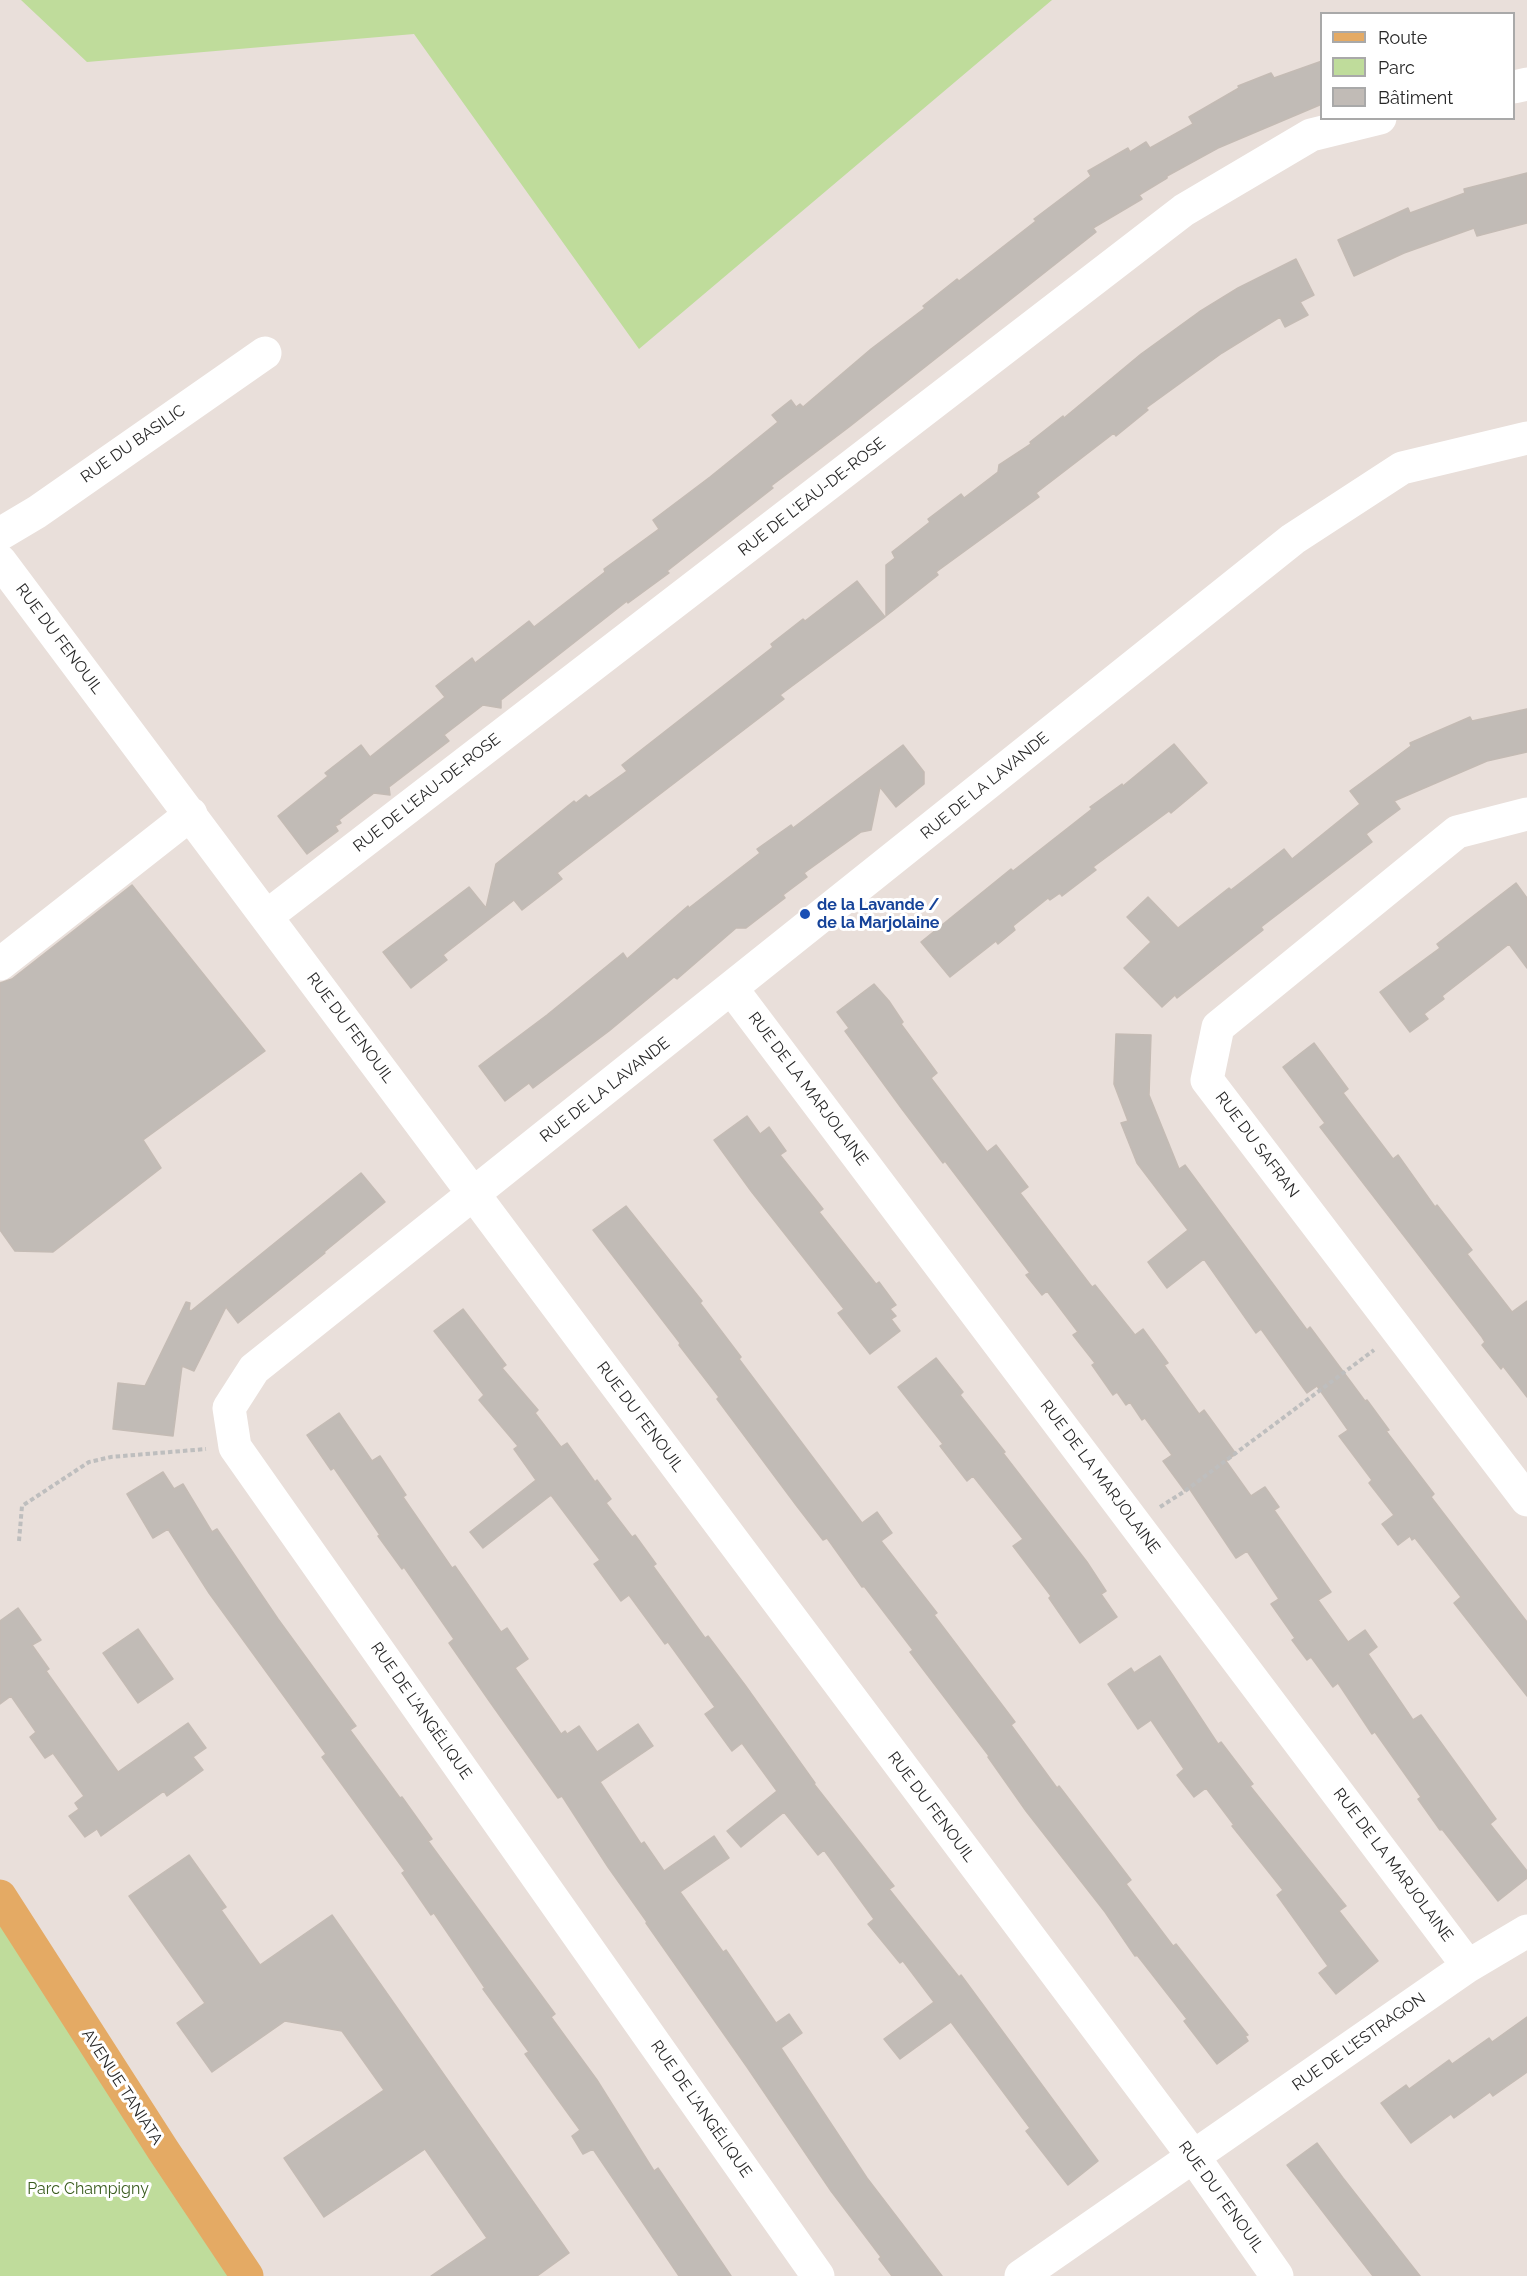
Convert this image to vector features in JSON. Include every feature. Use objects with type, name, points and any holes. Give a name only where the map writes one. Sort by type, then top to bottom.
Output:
[{"type":"main road","name":"AVENUE TANIATA","points":[[0,1896],[247,2276]]},
{"type":"street","name":"RUE DE L'EAU-DE-ROSE","points":[[267,916],[1184,210],[1311,135],[1372,120]]},
{"type":"street","name":"RUE DU BASILIC","points":[[0,534],[37,512],[265,353]]},
{"type":"street","name":"RUE DE LA LAVANDE","points":[[473,1194],[1293,539],[1402,468],[1527,438]]},
{"type":"street","name":"RUE DU FENOUIL","points":[[0,561],[1192,2156],[1278,2276]]},
{"type":"street","points":[[0,963],[191,814]]},
{"type":"street","name":"RUE DU SAFRAN","points":[[1527,814],[1456,832],[1218,1027],[1207,1080],[1527,1500]]},
{"type":"street","name":"RUE DE LA MARJOLAINE","points":[[732,989],[1468,1966]]},
{"type":"street","name":"RUE DE L'ANGÉLIQUE","points":[[473,1194],[254,1369],[229,1407],[235,1447],[818,2276]]},
{"type":"street","name":"RUE DE L'ESTRAGON","points":[[1192,2156],[1468,1966],[1527,1930]]},
{"type":"street","points":[[1021,2276],[1192,2156]]},
{"type":"path","points":[[1134,1522],[1185,1491],[1399,1332]]},
{"type":"path","points":[[19,1541],[22,1506],[89,1462],[111,1457],[235,1447]]},
{"type":"green space","points":[[21,0],[1052,0],[639,349],[414,34],[87,62]]},
{"type":"green space","name":"Parc Champigny","points":[[0,1894],[249,2276],[0,2276]]},
{"type":"building","points":[[1320,62],[1320,105],[1218,148],[1167,176],[1139,195],[1142,199],[1093,228],[1096,232],[771,486],[773,488],[667,571],[669,573],[628,603],[627,601],[501,700],[501,708],[483,705],[444,735],[449,741],[389,787],[390,795],[374,793],[339,820],[341,823],[335,826],[338,831],[307,854],[278,816],[328,776],[325,773],[361,745],[370,757],[445,697],[436,686],[472,658],[475,663],[529,621],[534,627],[605,572],[604,569],[659,529],[653,520],[778,422],[772,415],[791,400],[796,407],[800,404],[803,407],[871,349],[925,308],[923,306],[957,279],[959,281],[1036,221],[1034,219],[1091,176],[1088,171],[1128,148],[1130,152],[1146,142],[1150,148],[1193,124],[1189,117],[1239,88],[1238,86],[1271,73],[1274,78]]},
{"type":"building","points":[[1527,173],[1527,223],[1477,236],[1474,228],[1404,253],[1354,276],[1338,240],[1408,208],[1410,213],[1465,193],[1464,189]]},
{"type":"building","points":[[1296,259],[1314,295],[1300,302],[1308,315],[1285,327],[1280,317],[1222,353],[1146,408],[1148,410],[1116,436],[1114,433],[1036,493],[1039,497],[936,572],[938,575],[886,616],[886,565],[895,558],[892,552],[930,522],[928,519],[961,494],[964,498],[998,472],[999,465],[1031,444],[1030,442],[1063,416],[1064,418],[1141,354],[1199,312],[1238,288]]},
{"type":"building","points":[[857,581],[885,617],[780,695],[784,699],[557,873],[562,879],[522,910],[514,900],[443,955],[447,960],[411,988],[383,952],[469,887],[486,908],[496,864],[574,801],[576,803],[586,795],[589,798],[627,771],[622,765],[773,647],[771,644]]},
{"type":"building","points":[[1527,709],[1527,752],[1487,761],[1394,801],[1400,809],[1366,834],[1372,842],[1261,927],[1263,930],[1177,998],[1175,995],[1162,1007],[1124,968],[1151,942],[1127,917],[1148,897],[1178,928],[1284,849],[1292,859],[1360,804],[1350,791],[1411,746],[1410,743],[1470,717],[1472,721]]},
{"type":"building","points":[[1174,744],[1207,783],[1171,813],[1169,811],[1093,867],[1096,870],[1062,896],[1060,893],[1050,900],[1048,898],[1013,926],[1015,930],[998,944],[996,941],[950,977],[921,942],[1011,869],[1013,871],[1092,809],[1090,807],[1122,784],[1123,786]]},
{"type":"building","points":[[903,745],[924,772],[924,784],[896,807],[880,787],[871,830],[861,832],[804,873],[807,877],[783,895],[785,898],[746,928],[736,928],[677,979],[674,977],[609,1031],[533,1088],[529,1083],[505,1101],[479,1066],[547,1015],[623,953],[627,959],[688,906],[689,908],[760,853],[757,849],[791,825],[793,828]]},
{"type":"building","points":[[1516,883],[1527,898],[1527,968],[1509,944],[1442,996],[1444,999],[1424,1014],[1428,1019],[1410,1032],[1380,992],[1440,948],[1437,944]]},
{"type":"building","points":[[132,885],[265,1051],[143,1140],[161,1168],[53,1252],[15,1251],[0,1230],[0,983],[12,979]]},
{"type":"building","points":[[874,984],[889,1001],[903,1022],[901,1024],[937,1073],[931,1078],[987,1152],[996,1145],[1028,1187],[1020,1193],[1092,1287],[1095,1285],[1135,1335],[1143,1329],[1168,1363],[1164,1365],[1199,1414],[1204,1410],[1236,1454],[1226,1461],[1251,1496],[1265,1487],[1279,1507],[1274,1510],[1331,1592],[1318,1600],[1348,1642],[1365,1630],[1377,1647],[1368,1654],[1413,1720],[1421,1715],[1496,1819],[1490,1824],[1527,1871],[1527,1878],[1498,1901],[1442,1829],[1440,1830],[1418,1799],[1421,1797],[1375,1732],[1372,1734],[1338,1683],[1333,1687],[1311,1657],[1307,1660],[1292,1640],[1295,1638],[1271,1604],[1279,1599],[1247,1551],[1236,1558],[1189,1488],[1185,1491],[1163,1461],[1172,1455],[1145,1418],[1142,1420],[1130,1402],[1126,1405],[1117,1392],[1113,1395],[1092,1365],[1095,1363],[1073,1335],[1078,1332],[1047,1291],[1042,1295],[1026,1275],[1030,1273],[945,1161],[943,1163],[845,1031],[849,1028],[837,1012]]},
{"type":"building","points":[[1116,1034],[1151,1035],[1149,1095],[1179,1169],[1185,1165],[1307,1330],[1310,1327],[1365,1401],[1367,1400],[1389,1430],[1386,1431],[1434,1494],[1431,1497],[1527,1622],[1527,1696],[1454,1603],[1461,1597],[1415,1538],[1412,1540],[1410,1536],[1398,1545],[1382,1524],[1394,1515],[1369,1483],[1372,1480],[1339,1436],[1348,1430],[1317,1386],[1307,1393],[1261,1329],[1256,1333],[1204,1259],[1167,1288],[1148,1262],[1188,1230],[1137,1163],[1121,1123],[1128,1121],[1114,1084]]},
{"type":"building","points":[[1314,1043],[1348,1089],[1343,1093],[1393,1159],[1398,1155],[1435,1207],[1437,1205],[1472,1250],[1467,1254],[1512,1312],[1527,1301],[1527,1397],[1503,1366],[1501,1369],[1482,1345],[1485,1342],[1482,1337],[1320,1127],[1325,1123],[1283,1067]]},
{"type":"building","points":[[747,1116],[760,1134],[769,1127],[786,1151],[780,1155],[823,1209],[819,1212],[876,1284],[879,1282],[896,1305],[890,1309],[896,1316],[891,1319],[900,1331],[870,1354],[838,1313],[844,1309],[714,1140]]},
{"type":"building","points":[[361,1173],[385,1202],[238,1323],[226,1307],[194,1371],[182,1366],[173,1436],[113,1429],[118,1383],[145,1386],[186,1302],[190,1303],[189,1310],[191,1311]]},
{"type":"building","points":[[626,1206],[702,1301],[700,1303],[741,1357],[739,1359],[862,1523],[877,1512],[892,1533],[881,1541],[937,1613],[934,1615],[1015,1722],[1011,1725],[1057,1788],[1059,1786],[1131,1880],[1126,1884],[1173,1946],[1176,1944],[1248,2035],[1245,2036],[1248,2041],[1217,2064],[1184,2021],[1187,2019],[1137,1955],[1135,1956],[1105,1912],[1026,1811],[989,1756],[910,1652],[913,1650],[864,1586],[862,1587],[827,1538],[823,1540],[796,1505],[717,1399],[719,1397],[679,1345],[680,1343],[593,1230]]},
{"type":"building","points":[[463,1309],[506,1365],[502,1368],[538,1410],[535,1413],[561,1447],[567,1443],[595,1482],[597,1480],[611,1499],[606,1503],[632,1537],[635,1535],[656,1564],[653,1566],[705,1638],[708,1636],[814,1784],[894,1886],[889,1889],[959,1977],[961,1975],[1098,2161],[1068,2185],[1026,2131],[1030,2128],[951,2022],[900,2059],[884,2039],[934,2002],[903,1961],[900,1963],[868,1924],[874,1919],[824,1850],[818,1855],[784,1812],[741,1847],[727,1831],[777,1791],[742,1743],[732,1751],[705,1714],[715,1707],[668,1642],[665,1644],[629,1595],[621,1601],[594,1564],[600,1560],[551,1495],[483,1548],[470,1532],[536,1480],[514,1449],[518,1446],[479,1400],[484,1395],[434,1331]]},
{"type":"building","points":[[936,1358],[963,1392],[960,1395],[1087,1562],[1106,1591],[1101,1594],[1117,1617],[1080,1643],[1049,1598],[1051,1596],[1013,1546],[1023,1539],[973,1476],[967,1481],[940,1446],[943,1444],[898,1387]]},
{"type":"building","points":[[339,1413],[372,1461],[380,1456],[406,1495],[403,1497],[452,1568],[455,1566],[501,1632],[507,1628],[528,1659],[515,1668],[561,1734],[565,1731],[567,1734],[579,1726],[597,1752],[638,1724],[653,1746],[600,1782],[641,1844],[644,1842],[664,1871],[714,1836],[729,1858],[680,1892],[723,1952],[726,1950],[776,2023],[789,2014],[802,2033],[781,2048],[867,2178],[942,2276],[892,2276],[879,2259],[881,2257],[831,2191],[646,1923],[562,1796],[558,1798],[449,1643],[454,1639],[404,1567],[402,1569],[378,1536],[380,1535],[334,1468],[331,1470],[307,1435]]},
{"type":"building","points":[[163,1472],[174,1489],[183,1484],[212,1532],[217,1529],[278,1619],[356,1726],[350,1730],[400,1798],[402,1797],[432,1839],[428,1841],[555,2014],[551,2017],[597,2080],[654,2171],[658,2168],[731,2276],[679,2276],[593,2149],[583,2154],[572,2136],[580,2130],[525,2054],[529,2052],[483,1989],[485,1988],[434,1913],[431,1915],[402,1873],[405,1871],[322,1757],[326,1754],[209,1593],[168,1529],[153,1538],[127,1494]]},
{"type":"building","points":[[18,1608],[41,1640],[32,1645],[49,1669],[46,1671],[118,1772],[188,1723],[206,1748],[193,1757],[203,1770],[167,1796],[164,1791],[101,1836],[97,1829],[85,1837],[69,1816],[79,1809],[75,1803],[84,1796],[53,1753],[45,1758],[30,1737],[36,1732],[11,1696],[0,1704],[0,1621]]},
{"type":"building","points":[[138,1629],[173,1679],[138,1703],[103,1653]]},
{"type":"building","points":[[1160,1656],[1218,1744],[1221,1742],[1253,1784],[1250,1786],[1346,1906],[1339,1911],[1378,1961],[1336,1994],[1319,1973],[1328,1966],[1277,1895],[1283,1890],[1232,1826],[1234,1825],[1206,1788],[1194,1797],[1177,1775],[1184,1769],[1151,1720],[1138,1729],[1108,1684],[1131,1668],[1134,1673]]},
{"type":"building","points":[[189,1855],[226,1907],[221,1910],[260,1965],[332,1915],[569,2253],[537,2276],[431,2276],[487,2238],[425,2149],[324,2217],[284,2158],[384,2090],[342,2031],[285,2021],[212,2072],[177,2023],[205,2003],[129,1896]]},
{"type":"building","points":[[1527,2017],[1527,2072],[1493,2096],[1490,2092],[1454,2118],[1451,2114],[1411,2143],[1381,2103],[1406,2085],[1409,2089],[1449,2060],[1452,2064],[1489,2038],[1492,2042]]},
{"type":"building","points":[[1317,2143],[1420,2276],[1373,2276],[1330,2221],[1287,2165]]},
{"type":"place","name":"de la Lavande / de la Marjolaine","points":[[805,914]]}]
